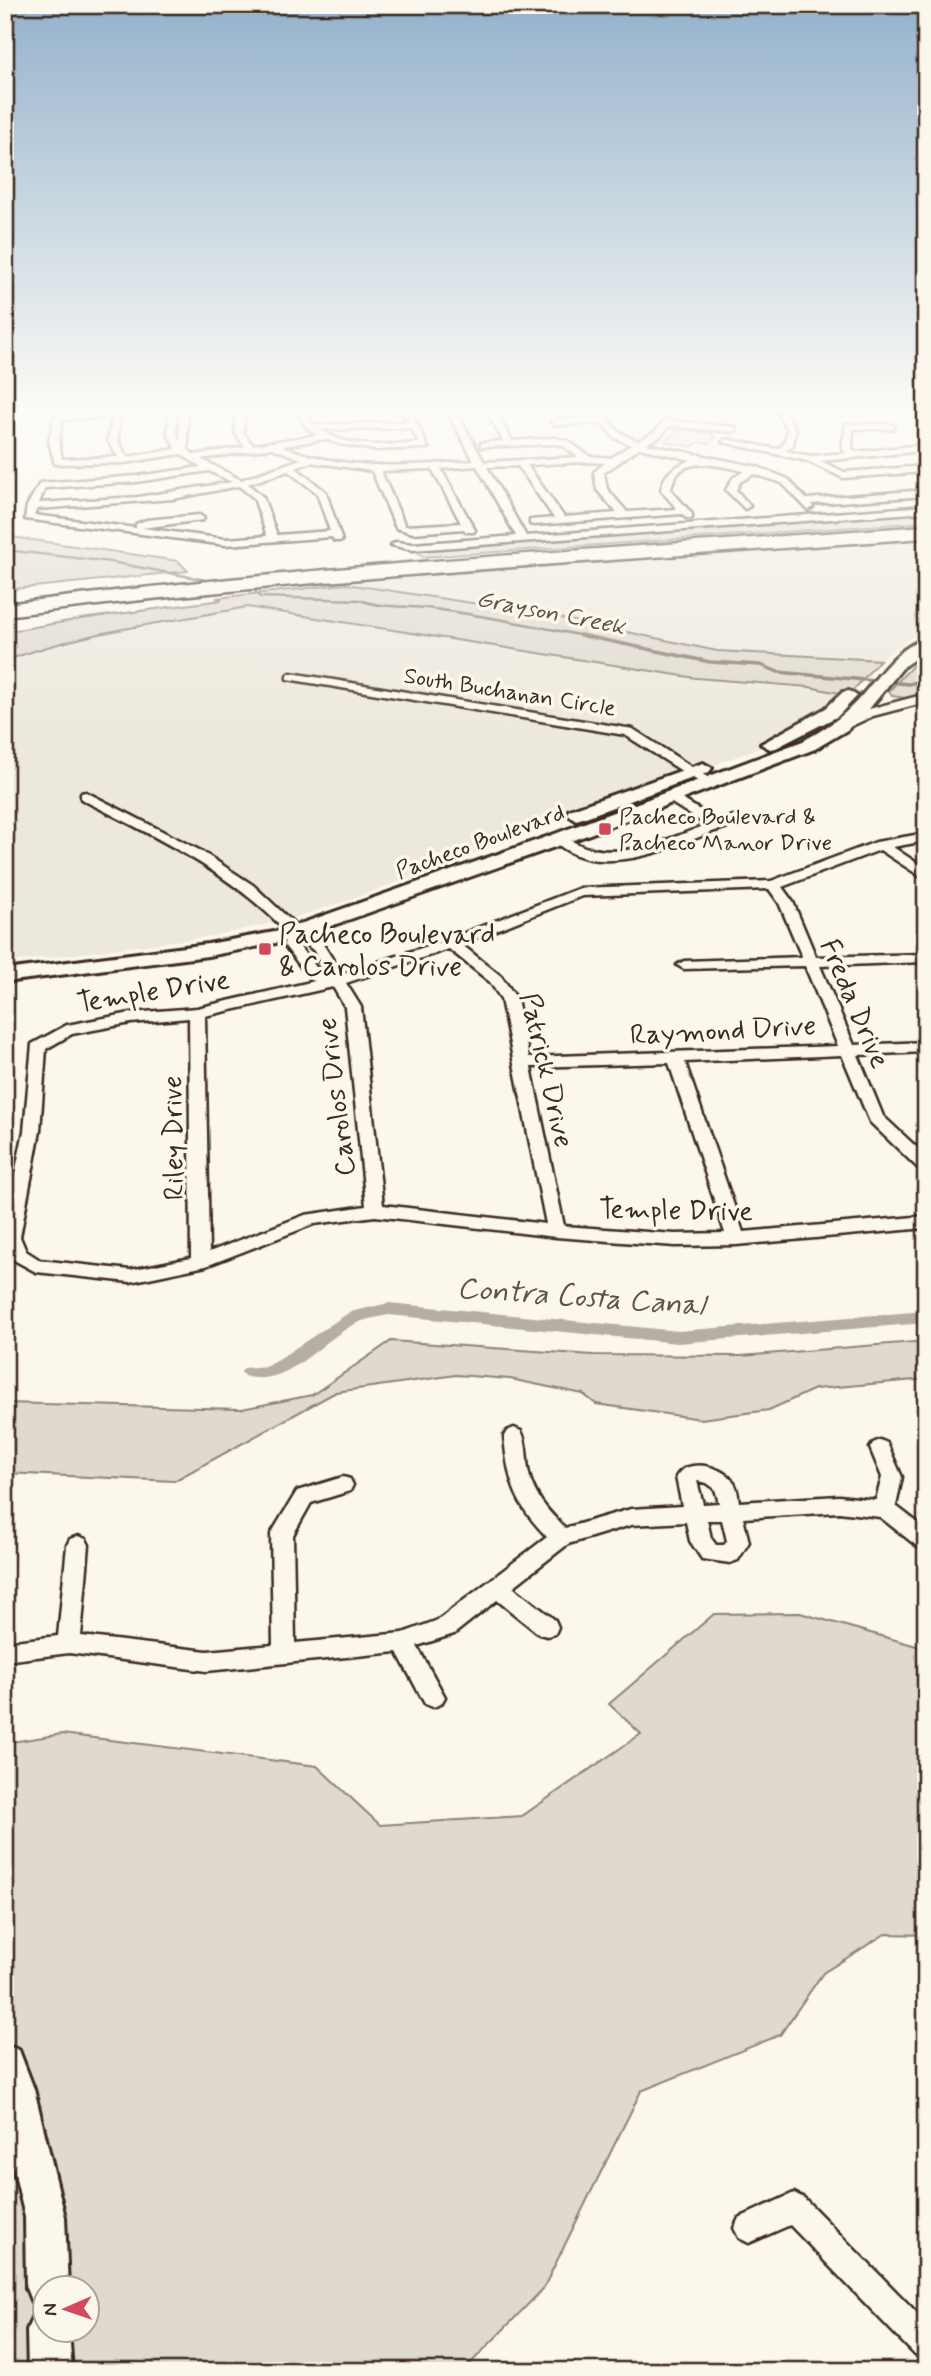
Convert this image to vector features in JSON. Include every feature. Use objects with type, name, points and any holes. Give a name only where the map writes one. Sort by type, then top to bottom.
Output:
[{"type":"highway","points":[[5,599],[96,587],[436,556],[899,524]]},
{"type":"highway","points":[[5,610],[137,593],[318,576],[926,533]]},
{"type":"highway","points":[[5,624],[99,610],[616,555]]},
{"type":"highway","points":[[5,591],[65,582],[188,571],[259,572]]},
{"type":"main road","name":"Pacheco Boulevard","points":[[5,963],[290,927],[347,901],[691,771],[789,737],[832,712],[880,660],[912,636],[926,631]]},
{"type":"main road","name":"Pacheco Boulevard","points":[[5,976],[208,950],[290,927],[559,839],[809,745],[841,726],[898,663],[926,644]]},
{"type":"main road","points":[[5,2064],[15,2088],[45,2217],[47,2274]]},
{"type":"main road","points":[[49,2344],[50,2371]]},
{"type":"street","points":[[92,524],[226,542],[336,536],[332,524]]},
{"type":"street","points":[[135,530],[145,524]]},
{"type":"street","points":[[200,524],[201,539]]},
{"type":"street","points":[[267,524],[273,539]]},
{"type":"street","points":[[399,524],[401,528],[413,530],[468,528],[466,524]]},
{"type":"street","points":[[515,524],[523,539]]},
{"type":"street","points":[[396,545],[413,547],[726,524]]},
{"type":"street","name":"South Buchanan Circle","points":[[290,677],[629,732],[709,782]]},
{"type":"street","points":[[876,689],[892,701],[921,700]]},
{"type":"street","points":[[841,726],[869,713],[921,700]]},
{"type":"street","name":"Carolos Drive","points":[[86,796],[195,854],[250,887],[290,927],[312,940],[353,1007],[374,1210]]},
{"type":"street","points":[[672,797],[715,825]]},
{"type":"street","points":[[559,839],[574,850],[595,856],[639,854],[737,819]]},
{"type":"street","name":"Temple Drive","points":[[926,837],[881,845],[773,885],[580,892],[451,943],[337,981],[197,1013],[131,1018],[67,1030],[38,1047],[32,1131],[11,1237],[18,1255],[36,1266],[130,1276],[200,1262],[311,1219],[374,1210],[556,1231],[675,1241],[736,1239],[926,1222]]},
{"type":"street","points":[[881,845],[926,876]]},
{"type":"street","name":"Freda Drive","points":[[773,885],[786,902],[876,1118],[926,1166]]},
{"type":"street","name":"Patrick Drive","points":[[451,943],[496,979],[509,999],[524,1062],[556,1231]]},
{"type":"street","points":[[684,965],[926,958]]},
{"type":"street","name":"Riley Drive","points":[[197,1013],[200,1262]]},
{"type":"street","name":"Raymond Drive","points":[[524,1062],[926,1047]]},
{"type":"street","points":[[675,1058],[736,1239]]},
{"type":"street","points":[[514,1436],[517,1480],[529,1506],[561,1538]]},
{"type":"street","points":[[880,1448],[892,1477],[885,1509]]},
{"type":"street","points":[[694,1473],[712,1476],[725,1485],[738,1542],[730,1554],[710,1553],[701,1541],[696,1512],[686,1477],[694,1473]]},
{"type":"street","points":[[284,1653],[282,1534],[304,1497],[343,1485]]},
{"type":"street","points":[[5,1652],[69,1644],[207,1661],[403,1642],[446,1627],[561,1538],[631,1517],[839,1504],[885,1509],[926,1541]]},
{"type":"street","points":[[69,1644],[78,1545]]},
{"type":"street","points":[[496,1587],[547,1627]]},
{"type":"street","points":[[403,1642],[433,1697]]},
{"type":"street","points":[[750,2228],[794,2208],[926,2344]]},
{"type":"shaded area","points":[[725,524],[899,524],[423,557],[413,547]]},
{"type":"shaded area","points":[[926,532],[926,631],[913,636],[880,660],[717,651],[532,612],[346,584],[616,555]]},
{"type":"shaded area","points":[[5,536],[178,561],[188,571],[5,590]]},
{"type":"shaded area","points":[[346,584],[532,612],[717,651],[880,660],[849,695],[809,687],[696,678],[247,607],[94,635],[5,661],[5,632],[222,600],[216,598]]},
{"type":"shaded area","points":[[247,607],[696,678],[809,687],[849,695],[789,737],[347,901],[287,920],[207,937],[5,963],[5,661],[70,641],[176,618]]},
{"type":"shaded area","points":[[926,656],[926,694],[905,698],[892,696],[889,691],[917,661]]},
{"type":"shaded area","points":[[391,1341],[593,1355],[741,1356],[926,1341],[926,1379],[815,1389],[769,1410],[701,1419],[596,1404],[583,1394],[510,1379],[456,1375],[336,1392],[174,1481],[5,1473],[5,1403],[242,1409],[312,1395]]},
{"type":"shaded area","points":[[800,1613],[926,1651],[926,1935],[885,1934],[823,1973],[780,2035],[641,2091],[543,2289],[463,2371],[5,2371],[5,1743],[62,1734],[317,1766],[380,1825],[522,1816],[641,1734],[609,1704],[714,1614]]},
{"type":"waterway","name":"Grayson Creek","points":[[5,550],[111,562],[217,582]]},
{"type":"waterway","name":"Grayson Creek","points":[[246,588],[253,589],[260,597],[360,600],[378,605],[425,608],[492,618],[588,637]]},
{"type":"waterway","name":"Grayson Creek","points":[[580,635],[710,662],[761,665],[778,672],[909,684],[926,680]]},
{"type":"waterway","name":"Contra Costa Canal","points":[[250,1372],[271,1372],[356,1316],[389,1309],[678,1337],[926,1317]]},
{"type":"place","name":"Pacheco Boulevard & Pacheco Manor Drive","points":[[605,829]]},
{"type":"place","name":"Pacheco Boulevard & Carolos Drive","points":[[265,949]]}]
